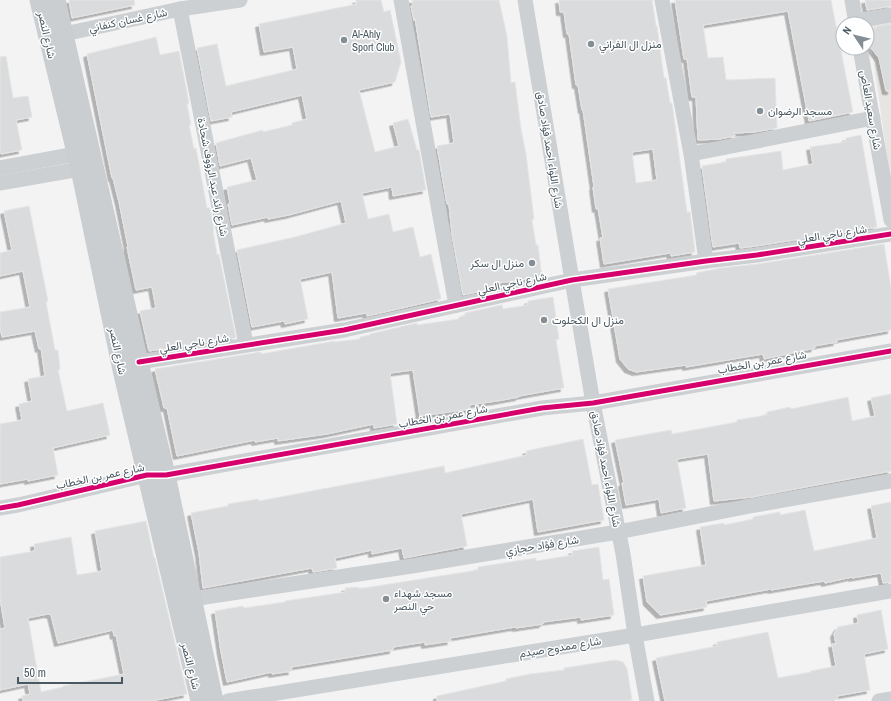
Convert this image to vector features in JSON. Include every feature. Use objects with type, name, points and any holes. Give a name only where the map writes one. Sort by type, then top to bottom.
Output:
[{"type":"main road","name":"شارع النصر","points":[[39,0],[78,161],[120,362],[200,701]]},
{"type":"main road","name":"شارع النصر","points":[[56,0],[138,362],[166,475],[214,701]]},
{"type":"street","name":"شارع غسان كنفاني","points":[[64,34],[173,7],[240,0]]},
{"type":"street","points":[[401,0],[456,305]]},
{"type":"street","name":"شارع اللواء احمد فؤاد صادق","points":[[525,0],[593,403],[618,532],[647,701]]},
{"type":"street","points":[[662,0],[691,154],[706,261]]},
{"type":"street","points":[[852,0],[854,16]]},
{"type":"street","name":"شارع رائد عبد الرؤوف شحادة","points":[[173,7],[246,344]]},
{"type":"street","points":[[875,19],[891,15]]},
{"type":"street","name":"شارع سعيد العاص","points":[[861,56],[891,220]]},
{"type":"street","points":[[691,154],[873,118]]},
{"type":"street","points":[[0,168],[78,161]]},
{"type":"street","points":[[0,183],[78,161]]},
{"type":"street","name":"شارع ناجي العلي","points":[[138,362],[246,344],[344,330],[572,280],[757,255],[891,234]]},
{"type":"street","name":"شارع عمر بن الخطاب","points":[[0,508],[147,476],[166,475],[542,408],[593,403],[891,351]]},
{"type":"street","name":"شارع فؤاد حجازي","points":[[192,599],[412,566],[618,532],[750,506],[891,481]]},
{"type":"street","name":"شارع ممدوح صيدم","points":[[228,701],[635,635],[891,591]]},
{"type":"street","points":[[879,701],[891,699]]},
{"type":"shaded area","points":[[891,19],[891,184],[873,56],[875,56],[875,22]]},
{"type":"building","points":[[69,0],[134,0],[135,5],[72,18]]},
{"type":"building","points":[[356,0],[381,0],[384,12],[390,10],[401,62],[395,82],[359,90],[375,152],[399,146],[393,123],[408,119],[417,150],[419,150],[426,190],[393,196],[392,187],[362,193],[368,219],[389,214],[393,232],[413,227],[420,257],[431,254],[441,299],[367,316],[366,313],[338,318],[332,272],[300,279],[308,319],[285,324],[284,321],[252,327],[237,250],[295,237],[346,223],[341,201],[289,215],[268,219],[268,217],[232,225],[228,204],[230,203],[227,187],[257,180],[251,158],[220,166],[216,143],[263,130],[263,132],[292,125],[292,123],[307,119],[302,95],[231,112],[232,117],[211,121],[197,48],[217,44],[226,86],[297,69],[293,47],[264,52],[259,24],[357,4]]},
{"type":"building","points":[[412,0],[499,0],[507,36],[511,83],[515,82],[526,154],[534,219],[532,220],[536,245],[538,245],[542,277],[498,283],[499,287],[463,295],[452,234],[449,204],[447,204],[437,146],[454,143],[450,114],[431,117],[415,18],[414,21],[411,6],[413,4]]},
{"type":"building","points":[[559,0],[652,0],[664,78],[666,78],[670,103],[672,103],[687,212],[690,212],[695,252],[671,256],[670,253],[604,264],[600,238],[603,238],[598,208],[596,209],[583,110],[578,85],[576,85],[569,34],[567,34],[564,12],[560,12]],"holes":[[[653,149],[657,180],[636,183],[632,152]]]},
{"type":"building","points":[[675,0],[831,0],[835,20],[835,56],[842,56],[853,112],[809,121],[788,11],[703,25],[708,58],[723,57],[726,80],[775,78],[777,128],[754,132],[734,133],[735,136],[720,139],[698,140],[696,97],[692,97],[687,59],[684,59]]},
{"type":"building","points":[[865,0],[891,0],[891,6],[867,10]]},
{"type":"building","points":[[891,24],[891,91],[886,91],[879,58],[875,53],[875,30],[878,26]]},
{"type":"building","points":[[156,37],[160,55],[179,51],[189,103],[187,104],[191,125],[189,125],[194,149],[196,148],[207,208],[210,208],[217,255],[219,254],[236,338],[149,351],[140,311],[156,308],[152,287],[136,290],[119,202],[112,178],[87,54]]},
{"type":"building","points":[[6,56],[13,98],[28,96],[32,117],[16,120],[22,150],[1,154],[0,57]]},
{"type":"building","points":[[861,135],[877,227],[740,248],[739,243],[713,247],[702,166],[726,162],[726,159],[781,151],[783,170],[813,164],[810,147],[846,142],[846,138]]},
{"type":"building","points":[[29,206],[48,301],[46,302],[55,350],[58,350],[60,369],[58,370],[67,411],[103,403],[110,435],[53,448],[58,475],[28,481],[28,479],[0,484],[0,424],[22,420],[19,404],[32,401],[28,379],[45,376],[41,348],[39,349],[35,331],[2,337],[0,327],[0,312],[30,307],[23,271],[0,276],[0,253],[12,250],[4,211]]},
{"type":"building","points":[[884,244],[891,288],[891,330],[836,340],[837,342],[814,346],[815,348],[764,359],[763,354],[686,367],[686,365],[636,372],[628,369],[620,359],[608,289],[697,275],[696,273],[721,268],[758,264]]},
{"type":"building","points":[[553,297],[559,339],[556,340],[564,388],[469,405],[470,409],[420,416],[413,370],[390,373],[397,424],[374,428],[374,424],[327,434],[278,441],[278,438],[255,442],[255,440],[177,456],[167,408],[164,408],[155,369],[261,352],[261,354],[335,341],[360,339],[360,337],[370,334],[417,323],[417,325],[459,319],[459,317],[465,316],[465,313],[502,305],[503,309],[528,305],[528,301]]},
{"type":"building","points":[[891,394],[891,471],[752,497],[714,501],[708,454],[677,459],[686,508],[661,513],[659,499],[626,505],[622,483],[624,483],[615,440],[671,430],[672,434],[737,422],[737,420],[767,415],[767,412],[790,407],[791,409],[848,397],[852,421],[875,416],[871,398]]},
{"type":"building","points":[[583,439],[592,485],[598,484],[604,520],[538,532],[533,499],[461,514],[467,546],[404,558],[402,548],[372,554],[372,550],[335,558],[337,568],[313,572],[312,568],[203,588],[199,553],[191,513],[228,506],[228,504],[258,499],[259,501],[444,466],[445,473],[527,455],[526,451]]},
{"type":"building","points":[[891,502],[891,582],[883,583],[881,573],[825,583],[824,581],[706,601],[707,607],[660,615],[647,602],[643,576],[706,565],[700,527],[724,523],[724,525],[753,519],[753,517],[780,512],[780,515],[805,510],[814,551],[877,538],[871,506]]},
{"type":"building","points":[[146,521],[187,694],[151,701],[23,701],[22,696],[30,694],[28,684],[0,690],[0,629],[5,628],[0,598],[0,557],[35,551],[34,544],[71,537],[77,575],[102,571],[95,531]],"holes":[[[48,614],[51,615],[58,643],[113,630],[114,636],[116,635],[124,674],[63,686],[41,692],[28,618]]]},
{"type":"building","points":[[599,547],[603,580],[609,579],[614,615],[581,620],[581,617],[543,622],[543,624],[515,627],[450,638],[451,641],[425,645],[425,642],[393,647],[393,650],[291,667],[292,671],[272,674],[272,672],[227,682],[215,611],[346,592],[345,588],[364,588],[478,570],[478,567],[536,558],[536,561],[573,555],[572,551]]},
{"type":"building","points":[[881,610],[888,649],[864,654],[870,690],[837,696],[838,699],[827,701],[665,701],[656,658],[717,646],[717,642],[768,632],[778,678],[811,672],[836,666],[832,644],[836,644],[834,634],[838,627],[858,623],[857,615]]},
{"type":"building","points":[[615,660],[623,662],[627,668],[632,700],[437,701],[437,696],[506,681],[506,679]]},
{"type":"cycle path","points":[[139,362],[344,330],[572,280],[757,255],[891,234]]},
{"type":"cycle path","points":[[0,508],[147,475],[166,475],[542,408],[593,403],[891,351]]},
{"type":"place","name":"Al-Ahly Sport Club","points":[[344,40]]},
{"type":"place","name":"منزل ال الفراني","points":[[591,44]]},
{"type":"place","name":"مسجد الرضوان","points":[[760,111]]},
{"type":"place","name":"منزل ال سكر","points":[[532,263]]},
{"type":"place","name":"منزل ال الكحلوت","points":[[544,320]]},
{"type":"place","name":"مسجد شهداء حي النصر","points":[[386,599]]}]
